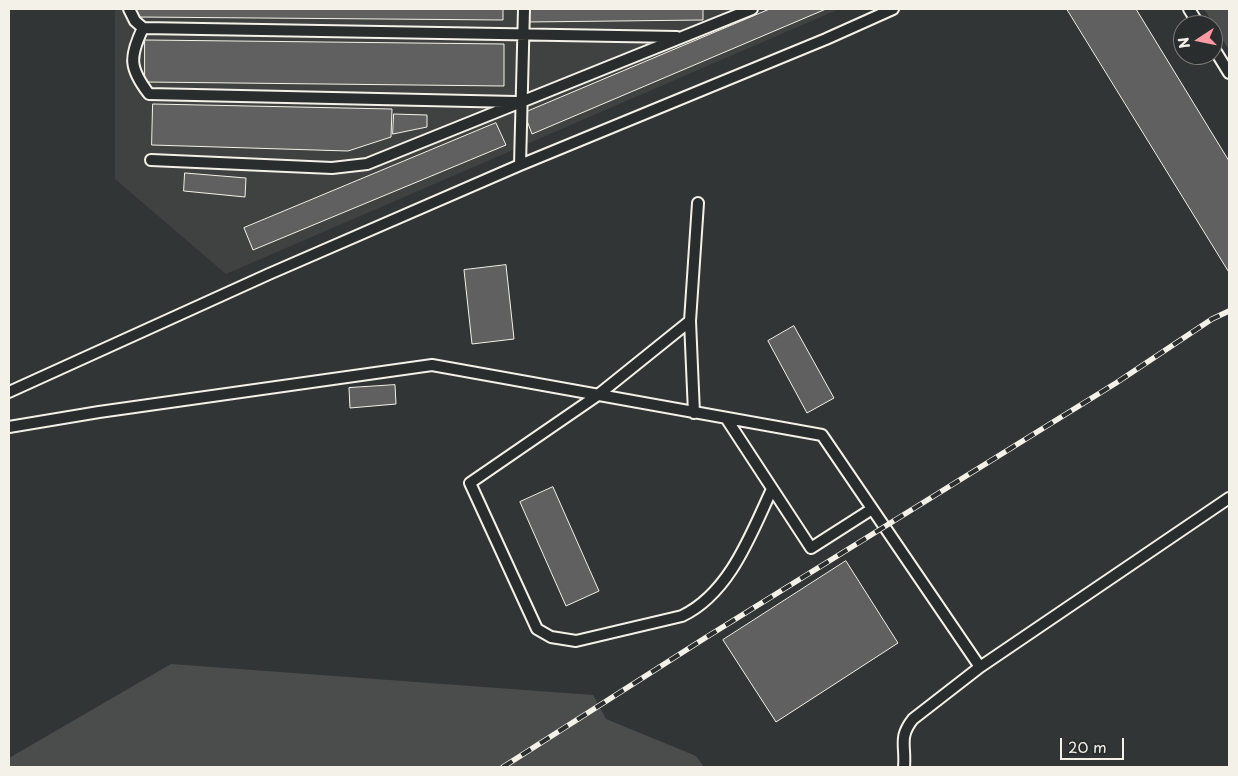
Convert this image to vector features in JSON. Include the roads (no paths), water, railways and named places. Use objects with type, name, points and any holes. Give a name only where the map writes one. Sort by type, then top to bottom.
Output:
[{"type":"lane","points":[[129,9],[135,21],[143,28],[682,37]]},
{"type":"lane","points":[[520,164],[524,9]]},
{"type":"lane","points":[[151,160],[332,168],[368,164],[752,9]]},
{"type":"lane","points":[[9,392],[269,274],[520,164],[826,39],[893,9]]},
{"type":"lane","points":[[143,28],[135,45],[132,62],[136,78],[149,94],[522,102]]},
{"type":"lane","points":[[694,413],[690,321],[698,203]]},
{"type":"lane","points":[[690,321],[598,395],[470,484],[536,629],[550,637],[576,641],[682,616],[694,611],[724,580],[741,554],[772,488]]},
{"type":"lane","points":[[9,427],[99,412],[432,365],[822,435],[980,667]]},
{"type":"lane","points":[[726,418],[811,548],[872,509]]},
{"type":"lane","points":[[904,767],[905,756],[902,740],[906,728],[913,719],[980,667],[1229,498]]},
{"type":"railway","points":[[503,767],[705,638],[1116,383],[1212,319],[1229,311]]}]
